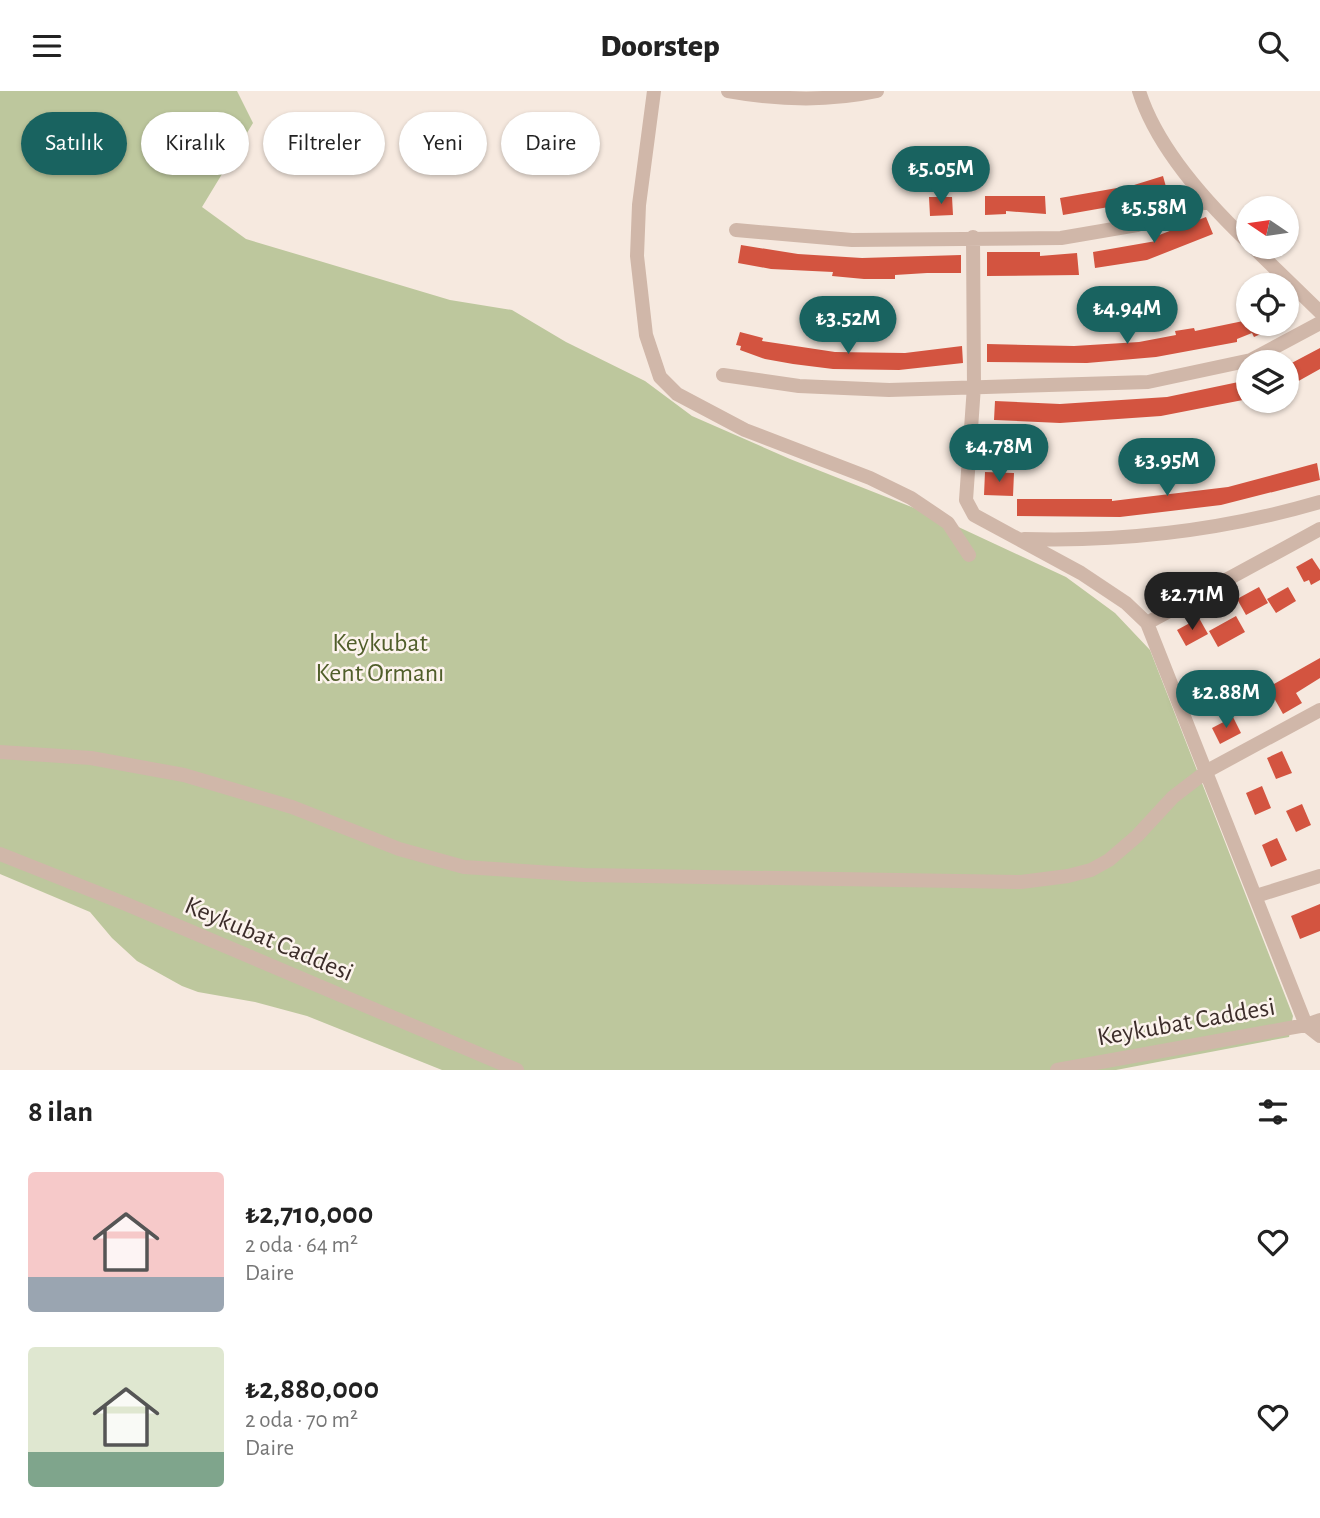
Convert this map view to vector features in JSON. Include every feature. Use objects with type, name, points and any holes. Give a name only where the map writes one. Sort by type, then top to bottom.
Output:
[{"type":"street","points":[[653,91],[639,205],[637,256],[646,335],[660,377],[677,394],[745,430],[870,478],[911,498],[948,523],[969,555]]},
{"type":"street","points":[[728,91],[799,99],[843,97],[877,91]]},
{"type":"street","points":[[1139,91],[1146,113],[1206,202],[1236,231]]},
{"type":"street","points":[[736,230],[852,240],[973,237],[1032,239],[1090,234],[1161,218],[1206,202]]},
{"type":"street","points":[[973,237],[974,386],[966,504],[974,515],[1080,573],[1126,603],[1147,623],[1256,896],[1313,1023]]},
{"type":"street","points":[[1265,259],[1320,312]]},
{"type":"street","points":[[723,375],[799,386],[889,390],[1148,382],[1251,360],[1320,323]]},
{"type":"street","points":[[1015,539],[1082,540],[1160,534],[1244,521],[1320,502]]},
{"type":"street","points":[[1147,623],[1318,536]]},
{"type":"street","points":[[0,752],[91,758],[184,775],[269,800],[399,849],[464,867],[584,875],[995,882],[1054,879],[1101,865],[1137,837],[1173,797],[1207,771],[1320,710]]},
{"type":"street","name":"Keykubat Caddesi","points":[[0,854],[517,1070]]},
{"type":"street","points":[[1256,896],[1320,876]]},
{"type":"street","name":"Keykubat Caddesi","points":[[1057,1070],[1313,1023],[1320,1036]]},
{"type":"green space","name":"Keykubat Kent Ormanı","points":[[0,91],[237,91],[248,112],[141,112],[141,175],[221,175],[202,207],[246,239],[450,300],[512,310],[566,342],[645,381],[692,416],[790,459],[937,517],[1066,577],[1115,613],[1150,650],[1293,1016],[1289,1037],[1116,1070],[442,1070],[307,1016],[255,1002],[198,992],[182,986],[137,961],[112,938],[90,912],[0,874]]},
{"type":"building","points":[[1163,176],[1168,194],[1063,215],[1060,198],[1134,185]]},
{"type":"building","points":[[985,196],[1045,196],[1046,214],[1006,211],[1006,214],[985,215]]},
{"type":"building","points":[[929,197],[952,197],[953,215],[930,216]]},
{"type":"building","points":[[1206,217],[1213,234],[1147,260],[1095,268],[1093,252],[1156,241],[1154,237]]},
{"type":"building","points":[[741,245],[798,254],[862,258],[961,255],[961,273],[864,279],[832,276],[833,272],[771,269],[738,263]]},
{"type":"building","points":[[987,252],[1040,252],[1040,256],[1077,253],[1079,275],[987,276]]},
{"type":"building","points":[[1236,322],[1236,336],[1244,336],[1237,339],[1237,342],[1156,357],[1087,363],[987,362],[987,344],[1074,346],[1139,342],[1176,335],[1175,331],[1194,328],[1195,331]]},
{"type":"building","points":[[740,332],[763,338],[762,341],[835,352],[905,353],[962,346],[963,363],[899,370],[833,369],[793,364],[765,359],[740,350],[741,346],[736,345]]},
{"type":"building","points":[[1320,348],[1320,369],[1299,381],[1299,359]]},
{"type":"building","points":[[1236,383],[1236,401],[1161,416],[1060,423],[994,420],[995,401],[1060,404],[1167,397]]},
{"type":"building","points":[[1317,463],[1320,480],[1221,505],[1120,517],[1017,516],[1017,499],[1112,501],[1228,487]]},
{"type":"building","points":[[985,472],[1014,473],[1013,496],[984,495]]},
{"type":"building","points":[[1312,558],[1320,570],[1320,580],[1311,585],[1309,580],[1304,582],[1296,567]]},
{"type":"building","points":[[1259,587],[1268,603],[1246,615],[1237,599]]},
{"type":"building","points":[[1288,587],[1296,601],[1276,613],[1267,599]]},
{"type":"building","points":[[1236,616],[1245,632],[1218,647],[1209,631]]},
{"type":"building","points":[[1199,618],[1208,634],[1186,646],[1177,630]]},
{"type":"building","points":[[1320,658],[1320,678],[1296,693],[1302,703],[1283,714],[1274,698],[1245,714],[1237,699],[1257,687],[1260,692]]},
{"type":"building","points":[[1233,717],[1241,733],[1220,744],[1212,728]]},
{"type":"building","points":[[1282,751],[1292,773],[1276,779],[1267,758]]},
{"type":"building","points":[[1262,786],[1271,808],[1255,815],[1246,793]]},
{"type":"building","points":[[1302,804],[1311,825],[1296,832],[1286,811]]},
{"type":"building","points":[[1277,838],[1287,860],[1271,867],[1262,845]]},
{"type":"building","points":[[1320,904],[1320,931],[1300,939],[1291,916]]}]
